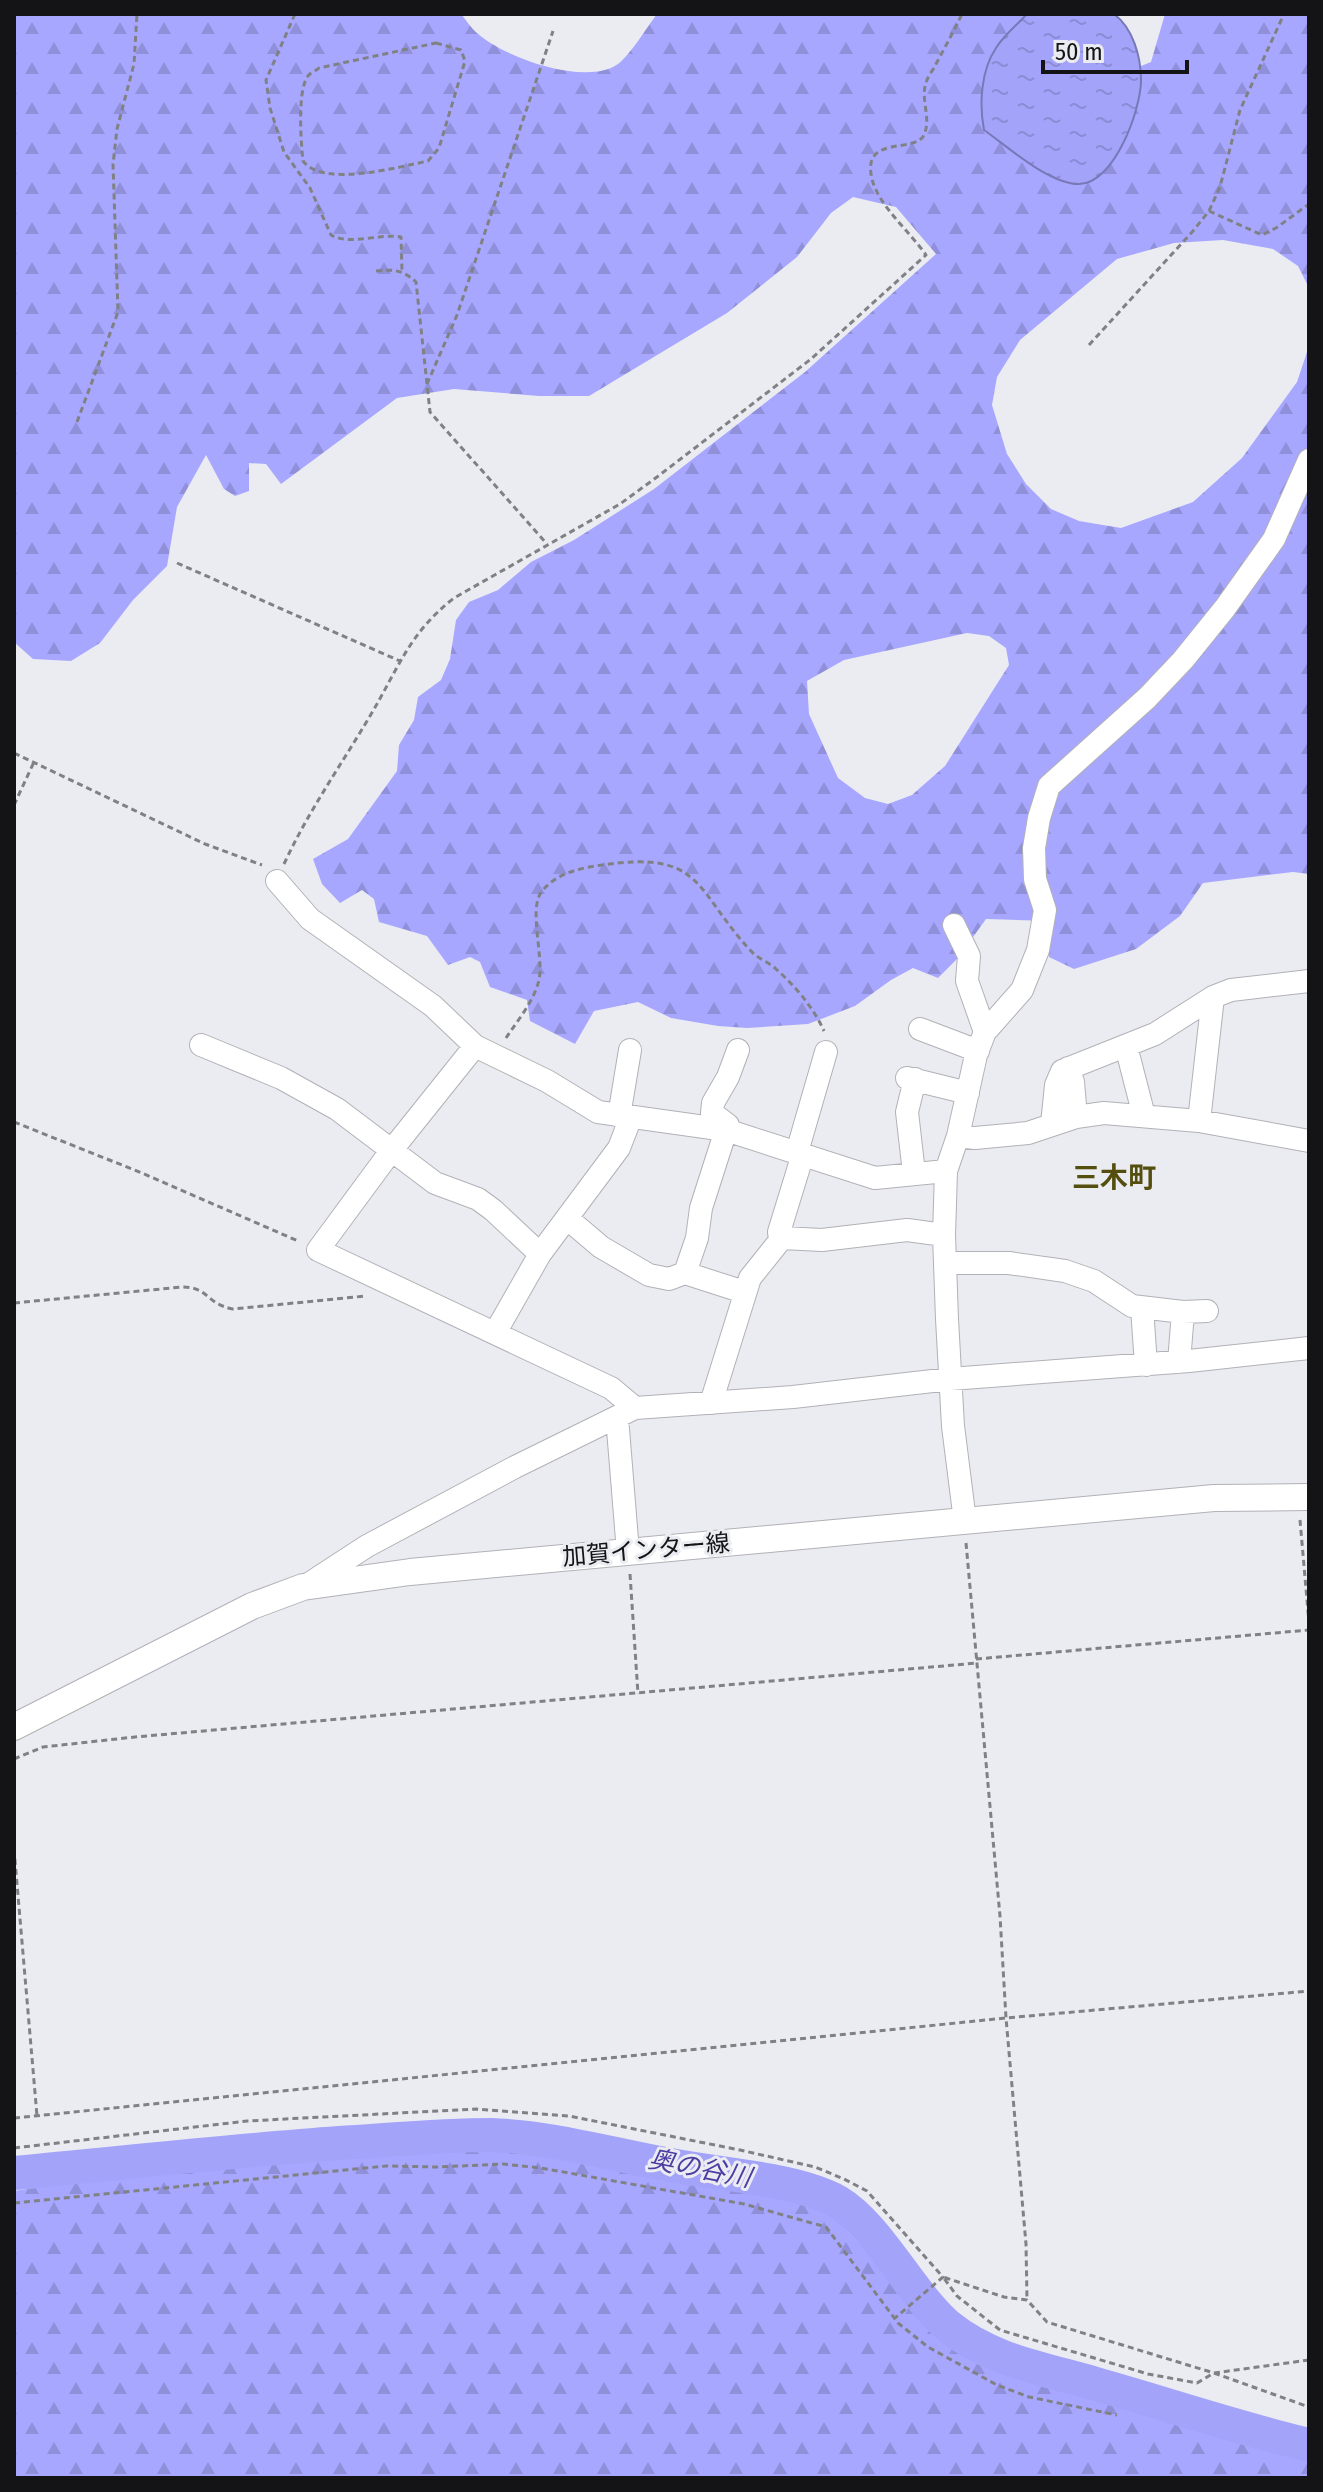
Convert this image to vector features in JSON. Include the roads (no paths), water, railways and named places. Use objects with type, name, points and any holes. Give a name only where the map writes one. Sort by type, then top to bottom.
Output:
[{"type":"main road","name":"加賀インター線","points":[[14,1727],[218,1621],[303,1587],[410,1572],[1214,1498],[1303,1497]]},
{"type":"street","points":[[965,1521],[950,1379],[944,1235],[946,1171],[982,1041],[1022,990],[1038,950],[1045,910],[1035,879],[1034,848],[1049,786],[1147,698],[1225,608],[1274,539],[1309,460]]},
{"type":"street","points":[[277,881],[310,919],[433,1006],[485,1050],[547,1081],[598,1112],[727,1131],[875,1178],[946,1171]]},
{"type":"street","points":[[954,925],[969,956],[967,981],[982,1041]]},
{"type":"street","points":[[1052,1124],[1056,1085],[1062,1071],[1155,1034],[1213,997],[1231,990],[1309,981]]},
{"type":"street","points":[[1199,1121],[1213,997]]},
{"type":"street","points":[[920,1029],[982,1041]]},
{"type":"street","points":[[201,1045],[307,1090],[359,1123],[435,1183],[478,1199],[540,1254]]},
{"type":"street","points":[[1126,1046],[1144,1116]]},
{"type":"street","points":[[485,1050],[391,1151],[318,1250],[611,1388],[626,1412],[628,1552]]},
{"type":"street","points":[[495,1333],[540,1254],[619,1148],[630,1050]]},
{"type":"street","points":[[685,1273],[697,1238],[701,1208],[728,1125],[712,1113],[713,1103],[728,1077],[738,1050]]},
{"type":"street","points":[[780,1240],[779,1232],[826,1052]]},
{"type":"street","points":[[1068,1068],[1073,1082],[1076,1117]]},
{"type":"street","points":[[914,1173],[907,1112],[911,1078],[968,1093]]},
{"type":"street","points":[[958,1136],[975,1138],[1028,1133],[1076,1117],[1104,1113],[1199,1121],[1309,1141]]},
{"type":"street","points":[[568,1219],[601,1247],[649,1275],[669,1279],[685,1273],[744,1292]]},
{"type":"street","points":[[711,1403],[750,1278],[782,1238],[822,1240],[907,1230],[944,1235]]},
{"type":"street","points":[[946,1263],[1009,1263],[1065,1271],[1094,1281],[1132,1306],[1183,1312],[1207,1311]]},
{"type":"street","points":[[1142,1308],[1146,1365]]},
{"type":"street","points":[[1179,1362],[1183,1312]]},
{"type":"street","points":[[303,1587],[367,1546],[626,1412],[950,1379],[1146,1365],[1309,1348]]},
{"type":"water","points":[[1027,14],[1114,14],[1135,44],[1141,80],[1131,126],[1114,159],[1092,181],[1079,184],[1055,178],[984,130],[982,98],[987,66],[999,43]]},
{"type":"waterway","name":"奥の谷川","points":[[14,2173],[298,2146],[491,2135],[563,2143],[658,2163],[783,2183],[822,2195],[853,2213],[934,2312],[948,2326],[982,2348],[1038,2368],[1309,2445]]},
{"type":"district","name":"三木町","points":[[1114,1177]]}]
